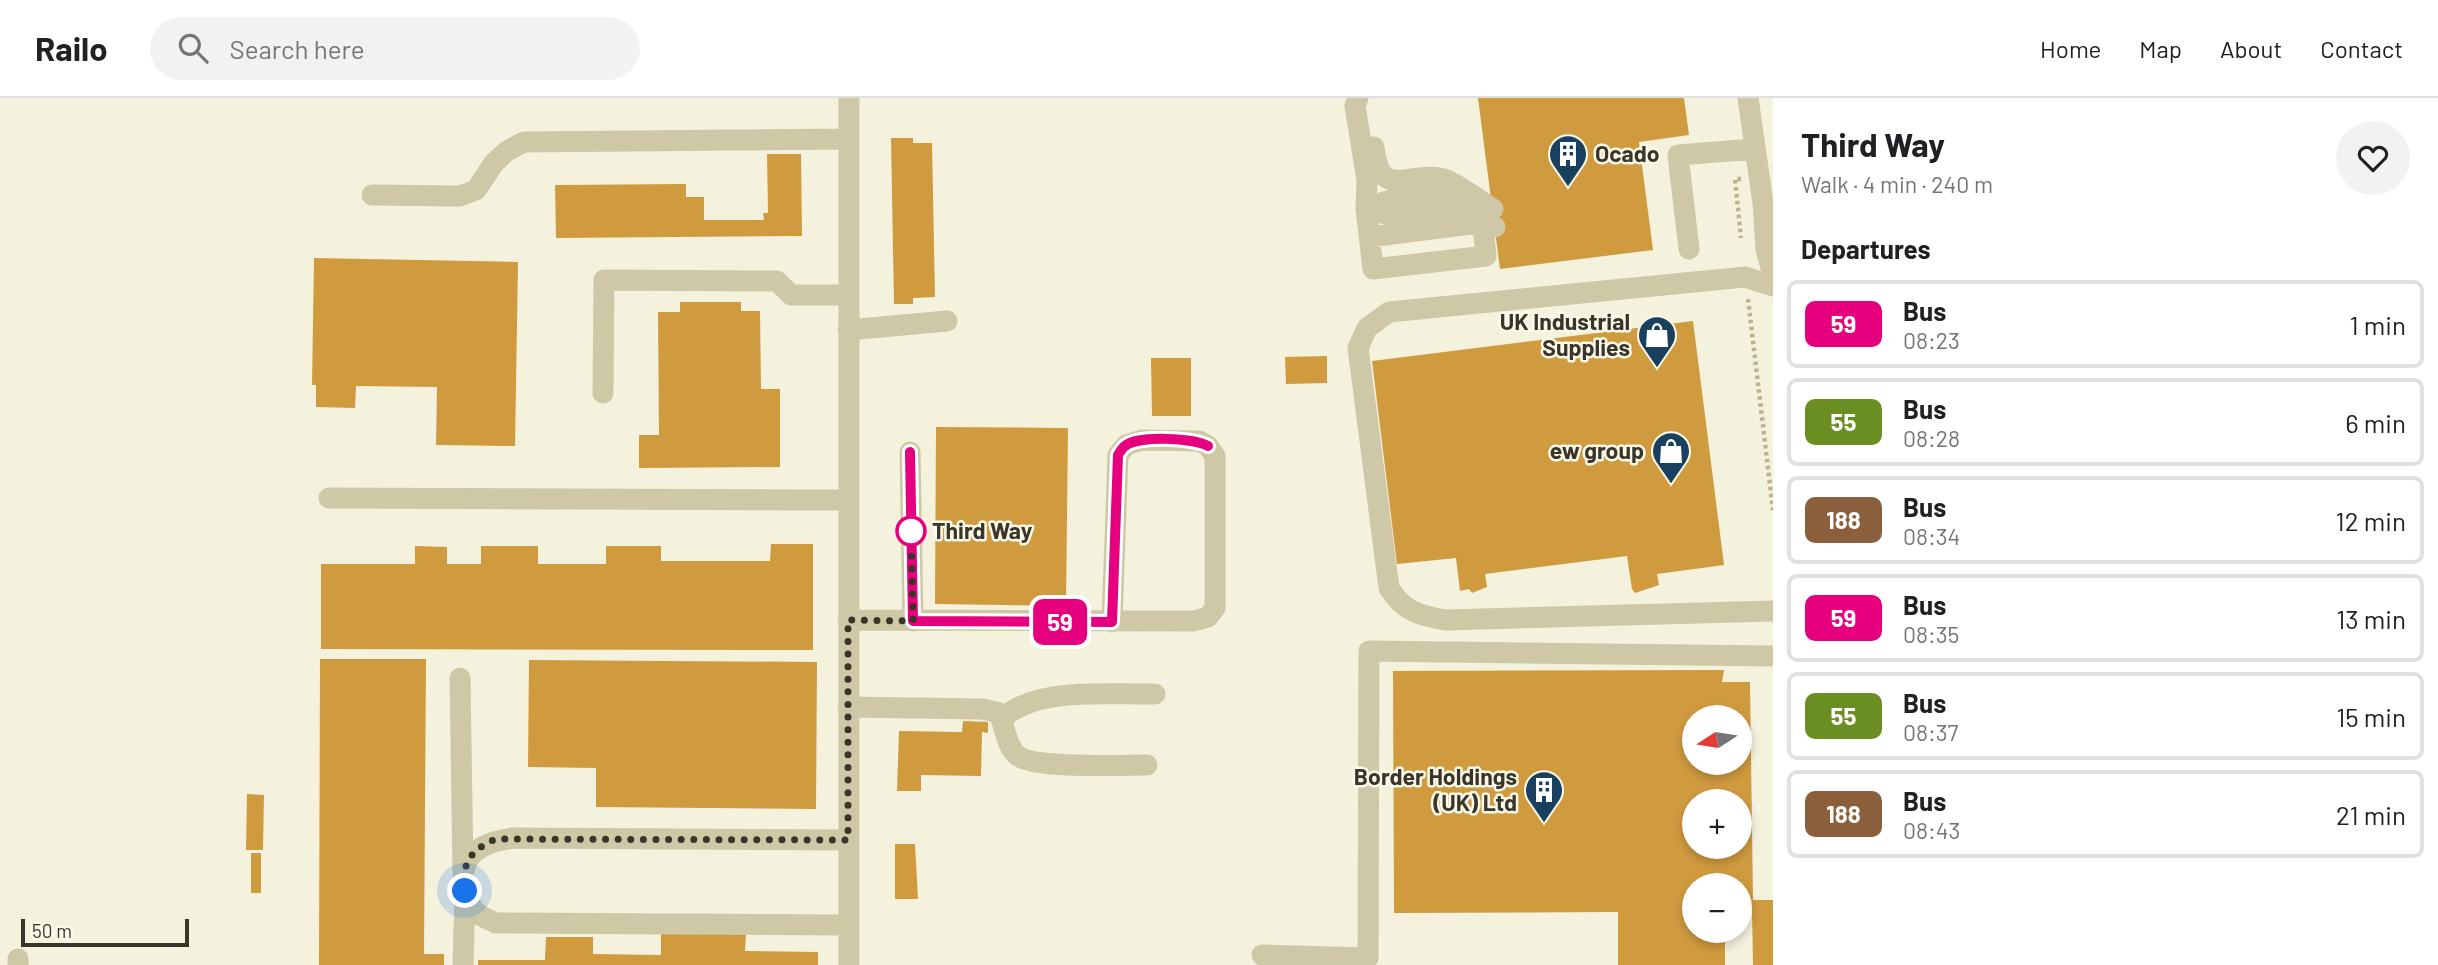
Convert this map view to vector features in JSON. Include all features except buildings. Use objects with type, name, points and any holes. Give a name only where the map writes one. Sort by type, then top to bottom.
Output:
[{"type":"street","points":[[849,98],[849,965]]},
{"type":"street","points":[[1344,98],[1355,183],[1366,209]]},
{"type":"street","points":[[1357,98],[1355,106],[1367,180],[1366,209],[1373,269],[1486,256],[1490,221]]},
{"type":"street","points":[[1364,98],[1369,103],[1377,169],[1384,176],[1395,181],[1441,178],[1490,221]]},
{"type":"street","points":[[1748,98],[1758,177],[1770,207],[1766,249],[1773,275]]},
{"type":"street","points":[[372,195],[460,196],[475,190],[494,163],[507,151],[524,142],[848,139]]},
{"type":"street","points":[[1689,249],[1678,155],[1754,149]]},
{"type":"street","points":[[1366,209],[1401,196],[1438,192],[1490,221]]},
{"type":"street","points":[[1369,237],[1490,221]]},
{"type":"street","points":[[1773,286],[1745,277],[1389,312],[1367,328],[1357,348],[1389,588],[1398,602],[1420,616],[1446,620],[1773,611]]},
{"type":"street","points":[[603,393],[604,280],[777,281],[792,295],[847,295]]},
{"type":"street","points":[[848,330],[947,321]]},
{"type":"street","points":[[848,620],[1112,622],[1194,621],[1208,617],[1215,608],[1215,456],[1208,446],[1199,441],[1142,440],[1126,445],[1118,455],[1112,622]]},
{"type":"street","points":[[910,452],[913,621]]},
{"type":"street","points":[[329,498],[847,500]]},
{"type":"street","points":[[1262,955],[1368,958],[1369,651],[1773,656]]},
{"type":"street","points":[[460,678],[463,965]]},
{"type":"street","points":[[1002,719],[1013,708],[1030,701],[1072,695],[1155,694]]},
{"type":"street","points":[[848,707],[983,709],[999,713],[1008,741],[1018,756],[1039,763],[1147,765]]},
{"type":"street","points":[[848,840],[515,838],[482,845],[469,856],[464,882],[475,912],[496,923],[849,925]]},
{"type":"path","points":[[1758,177],[1735,179],[1773,510]]},
{"type":"bus line","name":"59","points":[[910,452],[913,621],[1112,622],[1118,455],[1126,445],[1142,440],[1199,441],[1208,446]]},
{"type":"place","name":"Ocado","points":[[1568,188]]},
{"type":"place","name":"UK Industrial Supplies","points":[[1657,369]]},
{"type":"place","name":"ew group","points":[[1671,485]]},
{"type":"place","name":"Third Way","points":[[911,531]]},
{"type":"place","name":"Border Holdings (UK) Ltd","points":[[1544,824]]},
{"type":"route","points":[[465,891],[463,873],[469,856],[482,845],[496,839],[848,840],[848,620],[913,621],[911,525],[911,531]]}]
